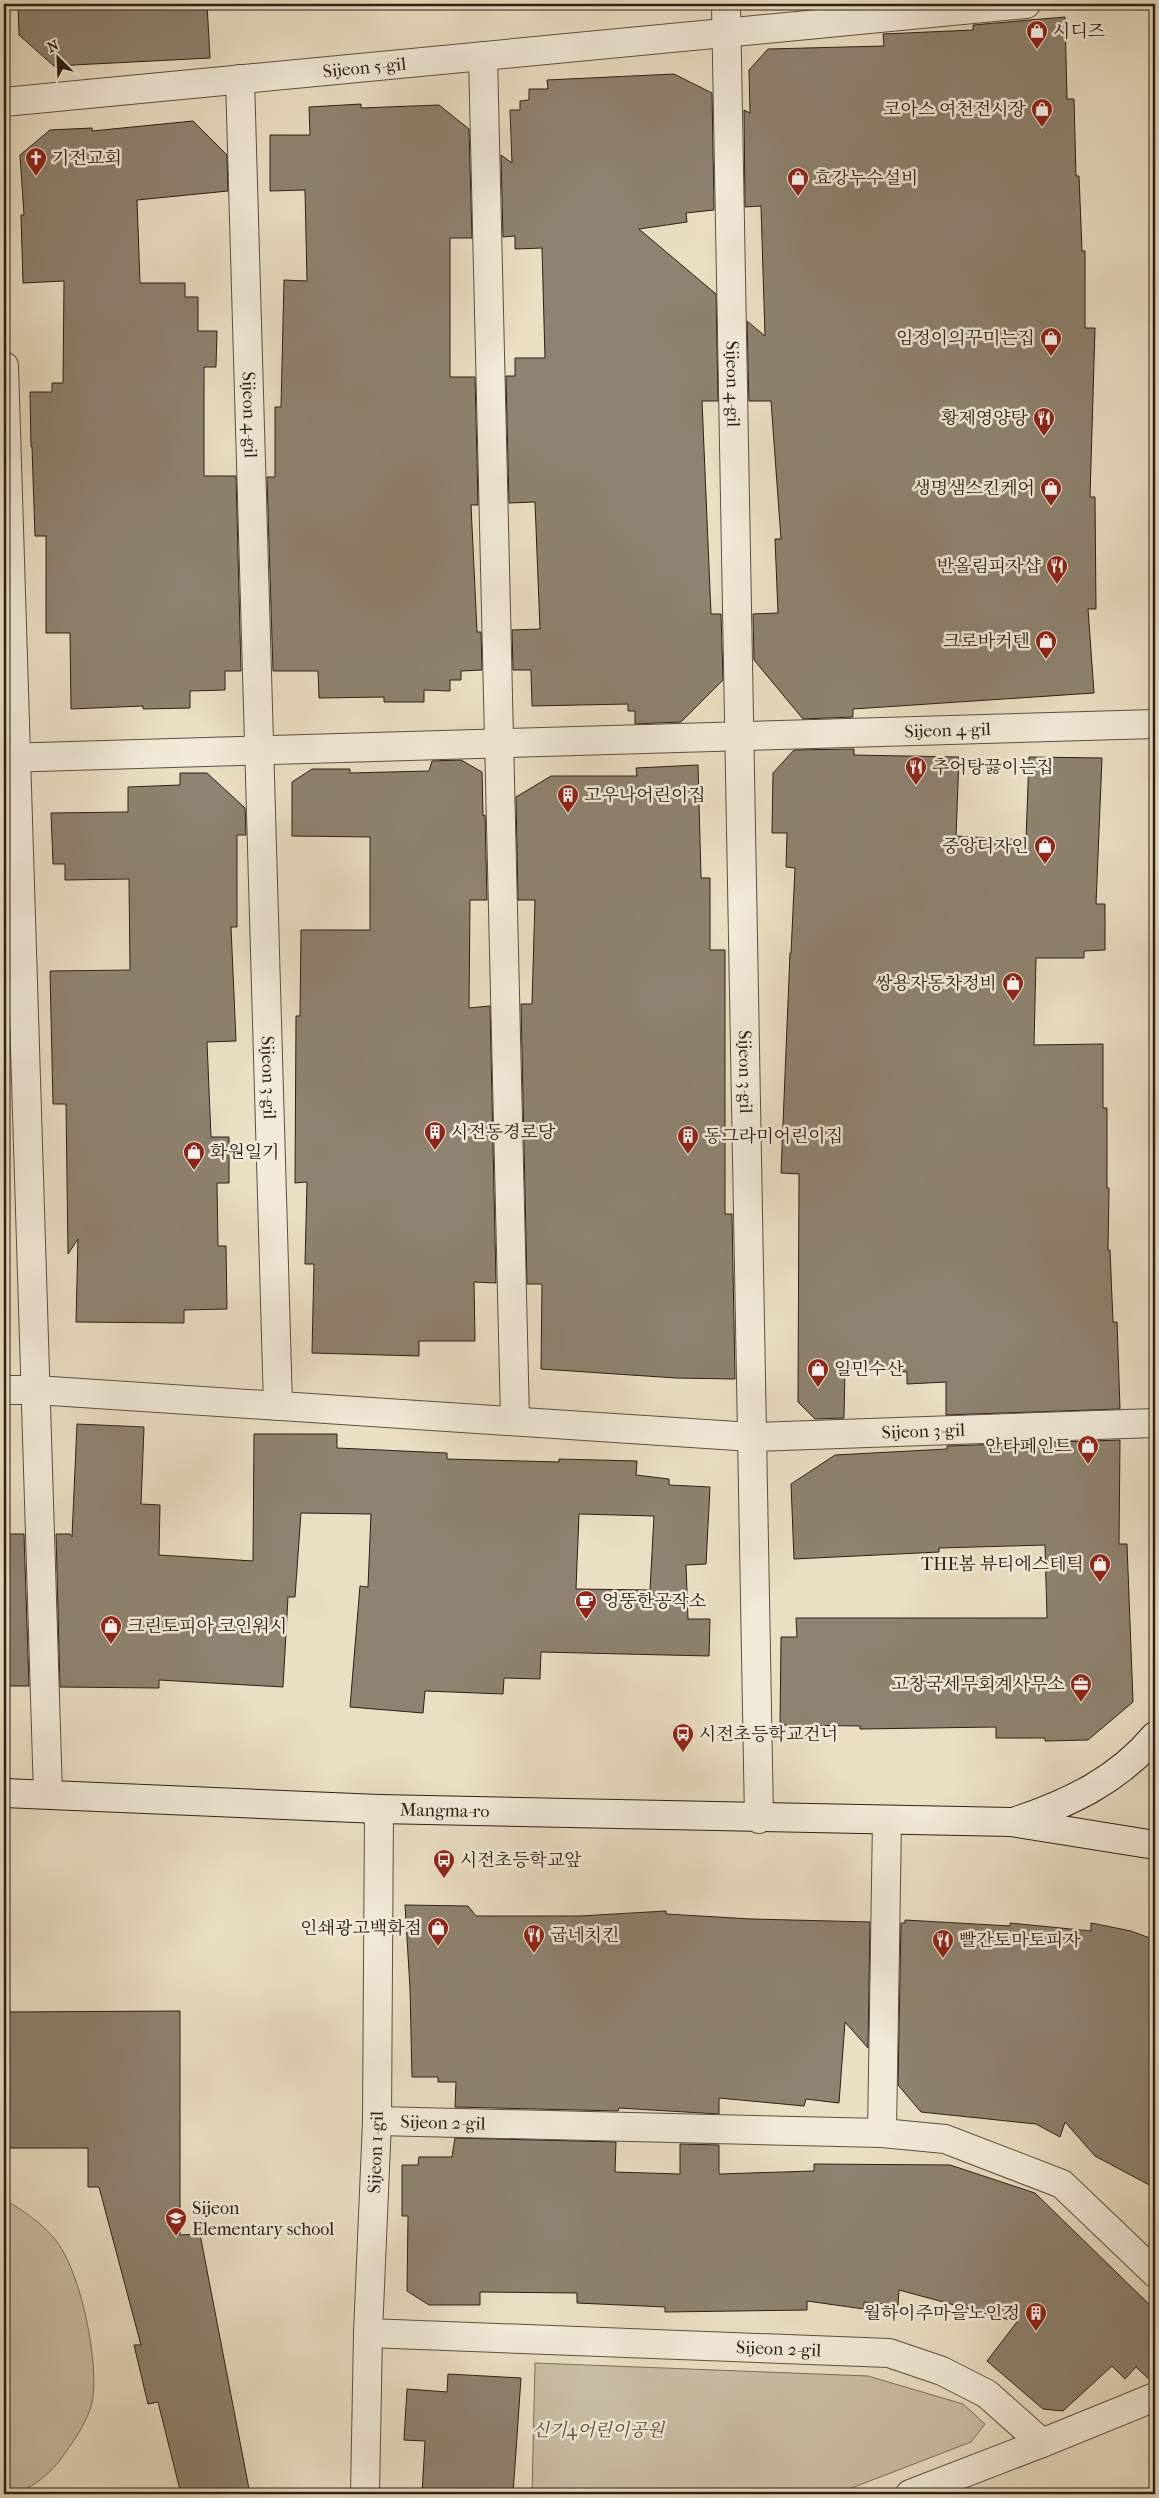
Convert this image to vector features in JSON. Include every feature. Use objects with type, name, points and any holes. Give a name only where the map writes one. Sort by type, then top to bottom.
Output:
[{"type":"street","points":[[726,4],[726,33]]},
{"type":"street","name":"Sijeon 5-gil","points":[[4,102],[1026,4]]},
{"type":"street","name":"Sijeon 4-gil","points":[[726,33],[739,736]]},
{"type":"street","points":[[483,56],[515,1421]]},
{"type":"street","name":"Sijeon 4-gil","points":[[240,79],[258,750]]},
{"type":"street","points":[[4,366],[10,757],[36,1390],[48,1794]]},
{"type":"street","name":"Sijeon 4-gil","points":[[10,757],[1155,724]]},
{"type":"street","name":"Sijeon 3-gil","points":[[739,736],[752,1437]]},
{"type":"street","name":"Sijeon 3-gil","points":[[258,750],[278,1406]]},
{"type":"street","name":"Sijeon 3-gil","points":[[4,1390],[36,1390],[752,1437],[1155,1422]]},
{"type":"street","points":[[752,1437],[759,1819]]},
{"type":"street","points":[[1012,1822],[1054,1808],[1098,1786],[1142,1751],[1155,1736]]},
{"type":"street","name":"Mangma-ro","points":[[4,1793],[379,1809],[759,1819],[1012,1822]]},
{"type":"street","name":"Sijeon 1-gil","points":[[365,2494],[368,2333],[377,2121],[379,1809]]},
{"type":"street","points":[[882,2133],[886,1820]]},
{"type":"street","points":[[1012,1822],[1155,1844]]},
{"type":"street","name":"Sijeon 2-gil","points":[[377,2121],[882,2133],[945,2138],[1062,2184],[1155,2273]]},
{"type":"street","name":"Sijeon 2-gil","points":[[368,2333],[889,2353],[942,2372],[987,2394],[1042,2443]]},
{"type":"street","points":[[910,2494],[1155,2397]]},
{"type":"green space","points":[[4,2199],[45,2229],[66,2256],[81,2297],[86,2320],[91,2344],[94,2386],[92,2403],[87,2418],[65,2454],[55,2466],[28,2488],[4,2494]]},
{"type":"green space","name":"신기4어린이공원","points":[[535,2363],[868,2376],[963,2404],[985,2424],[971,2442],[836,2494],[532,2494]]},
{"type":"building","points":[[18,4],[207,4],[210,58],[54,66],[19,35]]},
{"type":"building","points":[[1065,17],[1067,99],[1074,99],[1076,176],[1079,176],[1082,251],[1085,251],[1085,328],[1095,328],[1090,497],[1095,497],[1096,609],[1088,609],[1094,693],[853,709],[853,717],[803,719],[754,660],[753,614],[778,613],[775,539],[781,539],[771,401],[749,401],[747,321],[765,336],[761,206],[745,207],[744,110],[750,113],[749,70],[768,49],[884,46],[883,34],[973,30],[973,25]]},
{"type":"building","points":[[674,74],[712,93],[714,210],[686,213],[687,222],[639,229],[716,294],[718,401],[702,401],[711,614],[721,614],[723,680],[681,722],[635,724],[635,711],[628,711],[628,704],[532,706],[531,670],[513,670],[512,630],[540,629],[535,502],[509,503],[506,376],[515,376],[515,358],[545,358],[542,248],[515,249],[515,236],[503,237],[501,155],[512,163],[510,110],[520,110],[520,101],[529,100],[529,89],[548,89],[547,80]]},
{"type":"building","points":[[361,104],[361,108],[439,105],[469,129],[472,238],[450,238],[450,377],[475,377],[478,505],[471,505],[477,632],[481,632],[482,670],[461,671],[461,680],[450,680],[450,691],[424,690],[424,702],[384,702],[384,697],[319,698],[318,671],[273,671],[267,477],[275,477],[275,407],[281,407],[284,280],[307,281],[305,190],[270,191],[270,135],[310,135],[309,107]]},
{"type":"building","points":[[193,121],[227,155],[228,191],[137,200],[140,283],[185,283],[185,297],[198,297],[198,331],[217,331],[216,367],[204,367],[204,476],[236,476],[241,671],[225,671],[225,690],[190,691],[190,708],[143,709],[143,706],[71,709],[70,633],[46,633],[46,536],[35,536],[30,392],[52,392],[52,383],[63,383],[64,281],[23,283],[21,215],[24,215],[20,155],[50,130],[92,128],[92,131]]},
{"type":"building","points":[[854,749],[854,755],[959,757],[956,836],[1026,840],[1029,757],[1102,758],[1096,904],[1105,904],[1105,950],[1084,951],[1084,958],[1036,958],[1034,1045],[1103,1044],[1103,1108],[1107,1108],[1107,1188],[1109,1188],[1108,1250],[1110,1250],[1113,1322],[1117,1322],[1120,1409],[946,1415],[946,1382],[907,1384],[907,1372],[845,1368],[844,1418],[815,1419],[798,1402],[799,1174],[781,1173],[795,868],[786,867],[787,833],[772,833],[773,773],[794,750]]},
{"type":"building","points":[[461,760],[482,772],[483,816],[485,815],[487,900],[470,900],[469,1008],[490,1006],[496,1283],[474,1282],[475,1341],[419,1341],[419,1356],[312,1353],[314,1264],[305,1264],[307,1182],[295,1183],[296,1016],[300,1016],[301,930],[370,930],[370,837],[292,836],[292,782],[312,769],[350,769],[350,773],[429,771],[432,761]]},
{"type":"building","points":[[698,765],[701,878],[710,878],[710,950],[725,950],[725,1214],[732,1214],[735,1379],[676,1378],[541,1369],[542,1284],[527,1284],[521,1004],[532,1004],[535,900],[518,900],[516,797],[551,776],[637,776],[636,768]]},
{"type":"building","points":[[180,773],[207,773],[245,808],[246,835],[237,835],[237,927],[231,927],[236,1041],[207,1042],[211,1137],[229,1137],[229,1183],[217,1183],[218,1246],[226,1246],[227,1309],[184,1310],[184,1323],[76,1322],[78,1239],[68,1254],[66,1104],[53,1104],[50,971],[130,970],[129,879],[65,880],[65,864],[53,864],[51,813],[128,812],[128,787],[180,785]]},
{"type":"building","points":[[77,1424],[144,1427],[141,1504],[160,1505],[159,1555],[253,1561],[254,1434],[337,1434],[337,1448],[447,1453],[447,1459],[559,1462],[559,1459],[637,1461],[636,1475],[669,1479],[669,1485],[710,1487],[706,1564],[686,1565],[688,1619],[710,1619],[709,1656],[541,1652],[540,1679],[504,1678],[503,1694],[425,1691],[423,1713],[350,1707],[360,1586],[368,1587],[371,1514],[301,1513],[295,1597],[288,1597],[283,1687],[159,1680],[159,1688],[60,1687],[56,1534],[70,1534],[72,1537]],"holes":[[[579,1514],[654,1516],[650,1590],[576,1589]]]},
{"type":"building","points":[[1120,1440],[1119,1544],[1127,1544],[1133,1702],[1088,1740],[1045,1741],[1045,1738],[996,1738],[996,1727],[860,1729],[860,1726],[780,1725],[781,1637],[797,1637],[796,1618],[1047,1618],[1045,1545],[939,1548],[939,1552],[794,1559],[791,1484],[835,1455],[947,1449],[947,1446]]},
{"type":"building","points":[[4,1534],[24,1534],[29,1686],[4,1686]]},
{"type":"building","points":[[405,1905],[468,1906],[476,1916],[580,1916],[666,1911],[666,1914],[752,1919],[870,1922],[868,2048],[845,2022],[839,2103],[806,2099],[804,2106],[719,2098],[719,2114],[619,2108],[618,2111],[455,2107],[456,2082],[438,2082],[438,2077],[412,2077],[410,1988]]},
{"type":"building","points":[[905,1920],[1010,1926],[1010,1923],[1091,1931],[1091,1923],[1131,1931],[1155,1940],[1155,2188],[1095,2156],[1065,2122],[1060,2137],[1036,2124],[921,2112],[898,2085],[901,1923],[905,1923]]},
{"type":"building","points":[[180,2011],[180,2235],[200,2234],[250,2494],[181,2494],[158,2402],[148,2404],[134,2345],[141,2345],[99,2187],[88,2187],[88,2148],[4,2148],[4,2012]]},
{"type":"building","points":[[455,2138],[616,2142],[615,2172],[680,2174],[680,2144],[719,2145],[719,2174],[814,2171],[814,2164],[950,2165],[1035,2193],[1155,2310],[1155,2382],[1152,2382],[1136,2367],[1125,2379],[1112,2366],[1063,2411],[1043,2409],[987,2361],[1017,2322],[899,2290],[898,2305],[864,2302],[864,2309],[807,2301],[807,2310],[665,2312],[665,2307],[577,2303],[577,2293],[480,2292],[480,2305],[429,2305],[407,2291],[408,2216],[402,2216],[402,2165],[418,2165],[419,2157],[452,2157]]},
{"type":"building","points":[[448,2374],[521,2378],[513,2494],[422,2494],[425,2441],[404,2440],[407,2389],[447,2392]]},
{"type":"place","name":"시디즈","points":[[1037,50]]},
{"type":"place","name":"코아스 여천전시장","points":[[1042,128]]},
{"type":"place","name":"기전교회","points":[[36,177]]},
{"type":"place","name":"효강누수설비","points":[[798,197]]},
{"type":"place","name":"임정이의꾸미는집","points":[[1051,357]]},
{"type":"place","name":"황제영양탕","points":[[1044,437]]},
{"type":"place","name":"생명샘스킨케어","points":[[1051,507]]},
{"type":"place","name":"반올림피자샵","points":[[1057,585]]},
{"type":"place","name":"크로바커텐","points":[[1046,660]]},
{"type":"place","name":"추어탕끓이는집","points":[[916,786]]},
{"type":"place","name":"고우나어린이집","points":[[568,814]]},
{"type":"place","name":"중앙디자인","points":[[1045,865]]},
{"type":"place","name":"쌍용자동차정비","points":[[1013,1002]]},
{"type":"place","name":"시전동경로당","points":[[435,1151]]},
{"type":"place","name":"동그라미어린이집","points":[[688,1155]]},
{"type":"place","name":"화원일기","points":[[194,1171]]},
{"type":"place","name":"일민수산","points":[[818,1388]]},
{"type":"place","name":"안타페인트","points":[[1088,1465]]},
{"type":"place","name":"THE봄 뷰티에스테틱","points":[[1100,1583]]},
{"type":"place","name":"엉뚱한공작소","points":[[586,1620]]},
{"type":"place","name":"크린토피아 코인워시","points":[[111,1645]]},
{"type":"place","name":"고창국세무회계사무소","points":[[1081,1703]]},
{"type":"place","name":"시전초등학교건너","points":[[683,1753]]},
{"type":"place","name":"시전초등학교앞","points":[[444,1879]]},
{"type":"place","name":"인쇄광고백화점","points":[[438,1947]]},
{"type":"place","name":"굽네치킨","points":[[534,1954]]},
{"type":"place","name":"빨간토마토피자","points":[[943,1959]]},
{"type":"place","name":"Sijeon Elementary school","points":[[176,2237]]},
{"type":"place","name":"월하이주마을노인정","points":[[1036,2332]]}]
